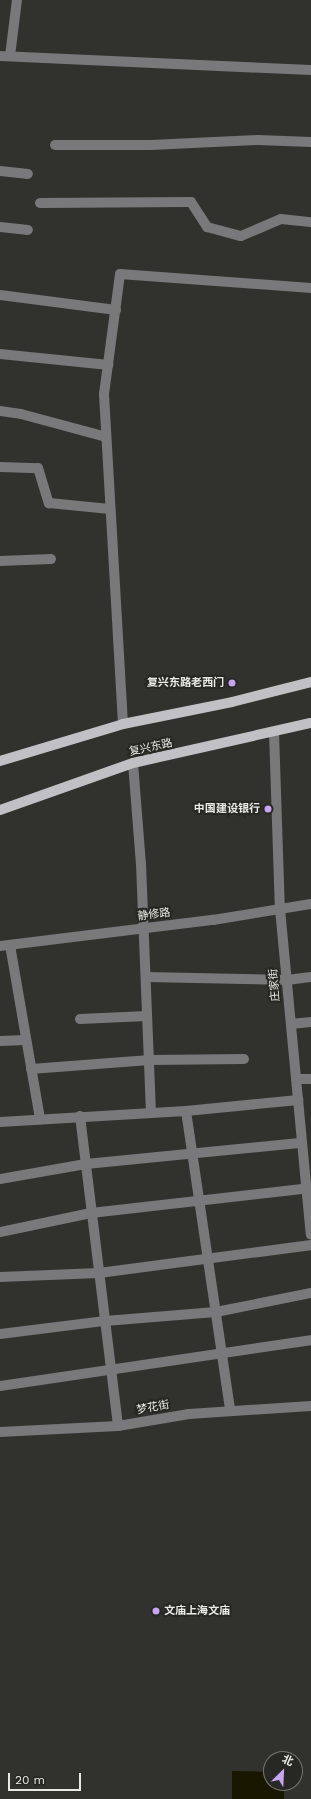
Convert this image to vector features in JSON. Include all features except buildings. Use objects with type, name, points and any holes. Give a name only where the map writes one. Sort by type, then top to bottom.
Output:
[{"type":"main road","points":[[0,761],[123,724],[232,702],[311,682]]},
{"type":"main road","name":"复兴东路","points":[[0,810],[133,763],[311,723]]},
{"type":"street","points":[[10,56],[17,0]]},
{"type":"street","points":[[0,56],[311,70]]},
{"type":"street","points":[[55,145],[151,145],[258,140],[311,142]]},
{"type":"street","points":[[0,171],[28,174]]},
{"type":"street","points":[[40,203],[191,202],[207,227],[241,236],[281,219],[311,222]]},
{"type":"street","points":[[0,227],[28,230]]},
{"type":"street","points":[[123,724],[104,394],[120,274],[311,288]]},
{"type":"street","points":[[0,295],[116,310]]},
{"type":"street","points":[[0,354],[108,365]]},
{"type":"street","points":[[0,411],[21,414],[106,437]]},
{"type":"street","points":[[0,467],[38,468],[49,503],[110,510]]},
{"type":"street","points":[[0,561],[51,559]]},
{"type":"street","name":"庄家街","points":[[274,732],[280,909],[302,1143],[309,1189],[311,1235]]},
{"type":"street","points":[[133,763],[144,929],[151,1112]]},
{"type":"street","name":"静修路","points":[[5,945],[144,929],[311,904]]},
{"type":"street","points":[[5,945],[26,1040],[40,1119]]},
{"type":"street","points":[[146,977],[287,980],[311,976]]},
{"type":"street","points":[[80,1019],[148,1016]]},
{"type":"street","points":[[290,1024],[311,1022]]},
{"type":"street","points":[[0,1041],[26,1040]]},
{"type":"street","points":[[31,1069],[150,1060],[244,1059]]},
{"type":"street","points":[[296,1079],[311,1079]]},
{"type":"street","points":[[0,1122],[80,1116],[186,1111],[298,1100]]},
{"type":"street","points":[[186,1111],[230,1409]]},
{"type":"street","points":[[80,1116],[118,1426]]},
{"type":"street","points":[[0,1179],[86,1164],[192,1152],[302,1143]]},
{"type":"street","points":[[0,1232],[92,1213],[309,1189]]},
{"type":"street","points":[[0,1277],[99,1273],[208,1257],[311,1245]]},
{"type":"street","points":[[0,1334],[105,1321],[216,1312],[311,1293]]},
{"type":"street","points":[[0,1386],[110,1368],[222,1354],[311,1340]]},
{"type":"street","name":"梦花街","points":[[0,1432],[118,1426],[230,1409],[311,1406]]},
{"type":"shaded area","points":[[232,1771],[263,1772],[263,1791],[284,1791],[284,1799],[232,1799]]},
{"type":"place","name":"复兴东路老西门","points":[[232,683]]},
{"type":"place","name":"中国建设银行","points":[[268,809]]},
{"type":"place","name":"文庙上海文庙","points":[[156,1611]]}]
